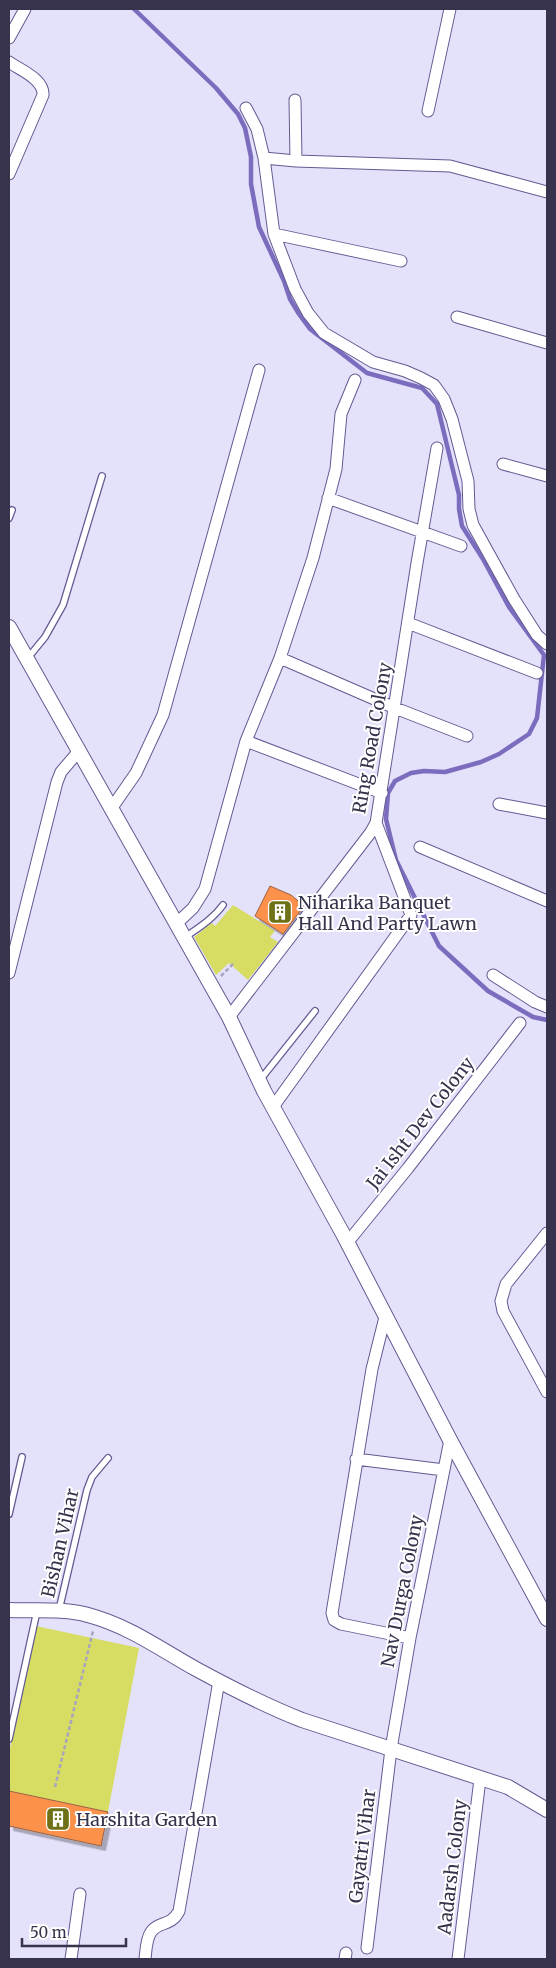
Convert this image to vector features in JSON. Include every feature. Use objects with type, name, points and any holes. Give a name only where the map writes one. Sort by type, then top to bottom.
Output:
[{"type":"street","points":[[9,38],[25,9]]},
{"type":"street","points":[[428,111],[450,9]]},
{"type":"street","points":[[9,62],[39,83],[43,90],[43,95],[9,174]]},
{"type":"street","points":[[295,100],[296,161]]},
{"type":"street","points":[[246,108],[257,130],[264,158],[274,234],[295,288],[308,313],[324,333],[373,362],[405,371],[434,385],[444,399],[452,419],[468,481],[470,509],[478,535],[514,599],[537,635],[547,644]]},
{"type":"street","points":[[264,158],[296,161],[450,166],[547,192]]},
{"type":"street","points":[[274,234],[401,260]]},
{"type":"street","points":[[457,317],[547,344]]},
{"type":"street","points":[[111,808],[136,773],[163,715],[259,370]]},
{"type":"street","points":[[176,924],[193,908],[205,890],[246,741],[280,658],[313,558],[336,469],[341,414],[355,380]]},
{"type":"street","name":"Ring Road Colony","points":[[229,1017],[376,823],[437,448]]},
{"type":"street","points":[[503,464],[547,476]]},
{"type":"street","points":[[328,498],[462,546]]},
{"type":"street","points":[[408,623],[537,674]]},
{"type":"street","points":[[9,627],[229,1017],[273,1107],[547,1618]]},
{"type":"street","points":[[280,658],[395,708],[467,736]]},
{"type":"street","points":[[246,741],[382,793]]},
{"type":"street","points":[[9,973],[56,782],[61,772],[78,752]]},
{"type":"street","points":[[499,804],[547,813]]},
{"type":"street","points":[[273,1107],[411,915],[376,823]]},
{"type":"street","points":[[420,848],[547,901]]},
{"type":"street","points":[[493,975],[535,1002],[547,1007]]},
{"type":"street","name":"Jai Isht Dev Colony","points":[[347,1243],[408,1168],[520,1023]]},
{"type":"street","points":[[547,1233],[506,1284],[501,1301],[503,1311],[547,1392]]},
{"type":"street","points":[[385,1317],[372,1369],[332,1613],[334,1620],[341,1624],[410,1638]]},
{"type":"street","name":"Nav Durga Colony","points":[[391,1748],[410,1638],[450,1440]]},
{"type":"street","points":[[356,1459],[444,1470]]},
{"type":"street","points":[[9,1610],[86,1614],[119,1625],[155,1643],[196,1669],[273,1709],[508,1788],[547,1810]]},
{"type":"street","points":[[146,1959],[150,1932],[155,1927],[169,1923],[176,1918],[179,1911],[219,1681]]},
{"type":"street","name":"Gayatri Vihar","points":[[367,1948],[391,1748]]},
{"type":"street","name":"Aadarsh Colony","points":[[458,1959],[480,1779]]},
{"type":"street","points":[[71,1959],[80,1894]]},
{"type":"lane","points":[[27,659],[45,638],[63,605],[102,476]]},
{"type":"lane","points":[[9,518],[12,510]]},
{"type":"lane","points":[[184,938],[203,926],[224,905]]},
{"type":"lane","points":[[260,1081],[315,1011]]},
{"type":"lane","points":[[9,1514],[22,1457]]},
{"type":"lane","name":"Bishan Vihar","points":[[59,1612],[87,1490],[92,1477],[108,1458]]},
{"type":"lane","points":[[9,1739],[37,1611]]},
{"type":"path","points":[[55,1787],[96,1617]]},
{"type":"shaded area","points":[[233,905],[275,931],[270,937],[278,942],[248,980],[229,963],[216,975],[194,937],[212,923],[215,926]]},
{"type":"shaded area","points":[[36,1626],[139,1648],[108,1812],[9,1791],[9,1753]]},
{"type":"building","name":"Niharika Banquet Hall And Party Lawn","points":[[270,886],[291,895],[304,906],[283,934],[255,916]]},
{"type":"building","name":"Harshita Garden","points":[[9,1791],[108,1812],[101,1846],[9,1826]]},
{"type":"waterway","points":[[134,9],[216,88],[238,114],[245,128],[251,157],[251,184],[259,227],[284,281],[290,299],[310,329],[367,373],[422,388],[437,404],[459,495],[462,526],[483,559],[509,607],[544,655],[537,718],[529,734],[499,754],[481,762],[445,772],[424,771],[411,773],[395,781],[388,793],[386,819],[396,860],[439,946],[488,991],[533,1017],[547,1020]]},
{"type":"place","name":"Niharika Banquet Hall And Party Lawn","points":[[280,912]]},
{"type":"place","name":"Harshita Garden","points":[[58,1819]]}]
